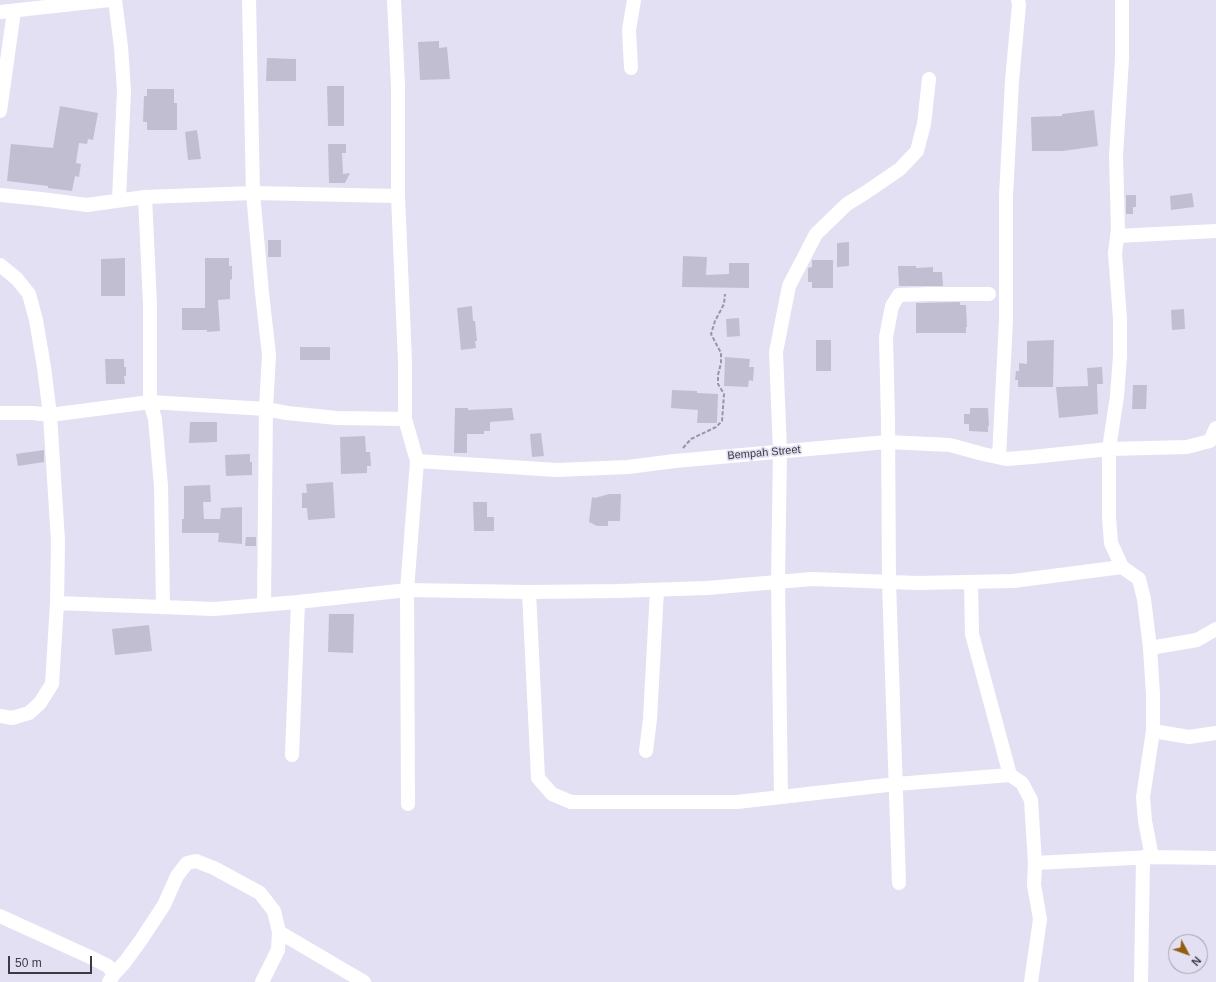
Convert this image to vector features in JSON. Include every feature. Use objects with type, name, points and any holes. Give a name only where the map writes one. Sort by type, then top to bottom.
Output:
[{"type":"street","points":[[0,111],[7,11],[110,0]]},
{"type":"street","points":[[115,0],[121,47],[124,91],[119,200]]},
{"type":"street","points":[[249,0],[254,193],[262,293],[269,355],[266,409],[264,605]]},
{"type":"street","points":[[394,0],[397,78],[398,196],[405,362],[405,419],[418,461],[407,590],[408,804]]},
{"type":"street","points":[[630,68],[629,30],[634,0]]},
{"type":"street","points":[[999,457],[1006,320],[1006,196],[1012,81],[1019,5],[1018,0]]},
{"type":"street","points":[[1122,0],[1122,59],[1116,156],[1118,230],[1114,253],[1120,319],[1120,356],[1109,449],[1110,517],[1111,543],[1122,567],[1139,579],[1144,599],[1150,648],[1153,694],[1153,731],[1144,797],[1148,857],[1141,982]]},
{"type":"street","points":[[781,797],[778,582],[780,451],[776,352],[789,286],[816,234],[847,204],[900,169],[917,152],[924,124],[929,79]]},
{"type":"street","points":[[0,195],[87,205],[145,197],[254,193],[398,196]]},
{"type":"street","points":[[145,197],[150,304],[150,402],[155,419],[160,486],[163,607]]},
{"type":"street","points":[[1117,236],[1216,231]]},
{"type":"street","points":[[0,265],[18,279],[29,294],[36,320],[50,415],[58,541],[57,603],[52,684],[40,703],[28,713],[12,718],[0,716]]},
{"type":"street","points":[[899,883],[889,582],[886,337],[892,306],[899,295],[989,294]]},
{"type":"street","points":[[0,413],[33,413],[50,415],[150,402],[266,409],[287,413],[337,418],[405,419]]},
{"type":"street","name":"Bempah Street","points":[[418,461],[557,470],[628,467],[675,461],[888,442],[950,446],[1006,459],[1109,449],[1187,447],[1210,441],[1216,428]]},
{"type":"street","points":[[57,603],[214,609],[298,602],[407,590],[529,592],[657,590],[707,588],[812,579],[889,582],[1013,581],[1122,567]]},
{"type":"street","points":[[971,582],[972,634],[1010,775]]},
{"type":"street","points":[[646,751],[650,719],[657,590]]},
{"type":"street","points":[[529,592],[538,778],[552,794],[571,802],[737,802],[896,784],[1010,775],[1022,783],[1031,800],[1034,885],[1040,919],[1031,982]]},
{"type":"street","points":[[292,756],[298,602]]},
{"type":"street","points":[[1150,648],[1197,640],[1216,629]]},
{"type":"street","points":[[1153,731],[1189,737],[1216,734]]},
{"type":"street","points":[[1034,863],[1148,857],[1216,858]]},
{"type":"street","points":[[112,978],[125,962],[164,905],[177,876],[187,863],[196,861],[214,868],[260,893],[274,911],[279,932],[278,950],[262,982]]},
{"type":"street","points":[[0,916],[108,966],[112,978]]},
{"type":"street","points":[[279,932],[364,982]]},
{"type":"path","points":[[682,449],[691,439],[716,427],[722,421],[724,394],[718,384],[721,354],[711,334],[715,321],[724,304],[725,294]]},
{"type":"building","points":[[439,41],[439,48],[447,47],[450,79],[420,80],[418,42]]},
{"type":"building","points":[[267,58],[296,59],[296,81],[266,81]]},
{"type":"building","points":[[327,86],[344,86],[344,126],[328,126]]},
{"type":"building","points":[[147,89],[174,89],[174,103],[177,103],[177,130],[147,130],[147,122],[143,122],[144,96],[147,96]]},
{"type":"building","points":[[60,106],[98,113],[93,140],[88,139],[87,144],[79,143],[76,163],[81,164],[79,177],[75,176],[72,191],[48,188],[48,186],[7,181],[11,144],[53,148]]},
{"type":"building","points":[[1094,110],[1098,146],[1063,151],[1032,151],[1031,117],[1062,116],[1062,114]]},
{"type":"building","points":[[197,130],[201,159],[188,160],[185,132]]},
{"type":"building","points":[[328,144],[346,144],[346,153],[342,153],[343,174],[350,173],[345,183],[329,183]]},
{"type":"building","points":[[1192,193],[1194,207],[1171,210],[1170,196]]},
{"type":"building","points":[[1126,195],[1136,195],[1136,207],[1133,207],[1133,214],[1126,214]]},
{"type":"building","points":[[268,240],[281,240],[281,257],[268,257]]},
{"type":"building","points":[[849,242],[849,266],[837,267],[837,243]]},
{"type":"building","points":[[683,256],[707,257],[706,275],[729,274],[729,263],[749,263],[749,288],[682,287]]},
{"type":"building","points":[[125,258],[125,296],[101,296],[101,259]]},
{"type":"building","points":[[205,258],[229,258],[229,266],[232,266],[230,299],[218,300],[220,331],[207,332],[207,330],[182,330],[182,308],[205,308]]},
{"type":"building","points":[[812,260],[833,260],[833,288],[812,288],[812,282],[808,282],[808,268],[812,267]]},
{"type":"building","points":[[898,266],[916,266],[916,268],[933,267],[933,272],[942,272],[943,286],[899,286]]},
{"type":"building","points":[[960,302],[960,305],[966,305],[966,333],[916,333],[916,303]]},
{"type":"building","points":[[472,306],[477,341],[475,341],[476,348],[461,350],[457,308]]},
{"type":"building","points":[[1184,309],[1185,329],[1172,330],[1171,310]]},
{"type":"building","points":[[739,318],[740,336],[727,337],[726,319]]},
{"type":"building","points":[[816,340],[831,340],[831,371],[816,371]]},
{"type":"building","points":[[1054,340],[1053,387],[1018,387],[1018,380],[1015,380],[1016,371],[1019,371],[1019,363],[1027,364],[1027,341]]},
{"type":"building","points":[[300,347],[330,347],[330,360],[300,360]]},
{"type":"building","points":[[725,357],[750,359],[749,367],[754,367],[753,381],[749,380],[748,387],[724,386]]},
{"type":"building","points":[[105,359],[124,359],[124,367],[126,367],[126,376],[124,376],[125,384],[106,384]]},
{"type":"building","points":[[1102,367],[1103,384],[1097,384],[1098,414],[1059,418],[1056,387],[1088,386],[1087,368]]},
{"type":"building","points":[[1133,385],[1147,385],[1146,409],[1132,409]]},
{"type":"building","points":[[672,390],[718,394],[717,423],[697,423],[698,410],[671,408]]},
{"type":"building","points":[[455,408],[468,408],[468,410],[512,408],[514,420],[490,422],[490,431],[484,431],[484,434],[467,434],[467,453],[454,453]]},
{"type":"building","points":[[970,408],[988,408],[988,432],[969,431],[969,424],[964,424],[964,414],[970,414]]},
{"type":"building","points":[[190,422],[217,422],[217,442],[189,443]]},
{"type":"building","points":[[541,433],[544,456],[532,457],[530,434]]},
{"type":"building","points":[[365,436],[366,452],[370,452],[371,466],[367,466],[367,473],[341,474],[340,437]]},
{"type":"building","points":[[44,450],[44,462],[18,466],[16,454]]},
{"type":"building","points":[[250,454],[250,462],[252,462],[252,475],[226,476],[225,455]]},
{"type":"building","points":[[333,482],[335,518],[308,520],[307,508],[302,508],[302,493],[307,493],[306,484]]},
{"type":"building","points":[[210,485],[211,502],[203,502],[204,519],[220,519],[221,508],[242,507],[242,544],[218,542],[219,533],[182,533],[182,519],[184,519],[184,486]]},
{"type":"building","points":[[609,494],[621,494],[620,521],[608,521],[608,526],[597,526],[589,522],[592,497],[595,498]]},
{"type":"building","points":[[473,502],[487,502],[487,517],[494,517],[494,531],[474,531]]},
{"type":"building","points":[[246,537],[256,537],[256,546],[245,546]]},
{"type":"building","points":[[329,614],[354,614],[353,653],[328,652]]},
{"type":"building","points":[[149,625],[152,651],[115,655],[112,629]]}]
